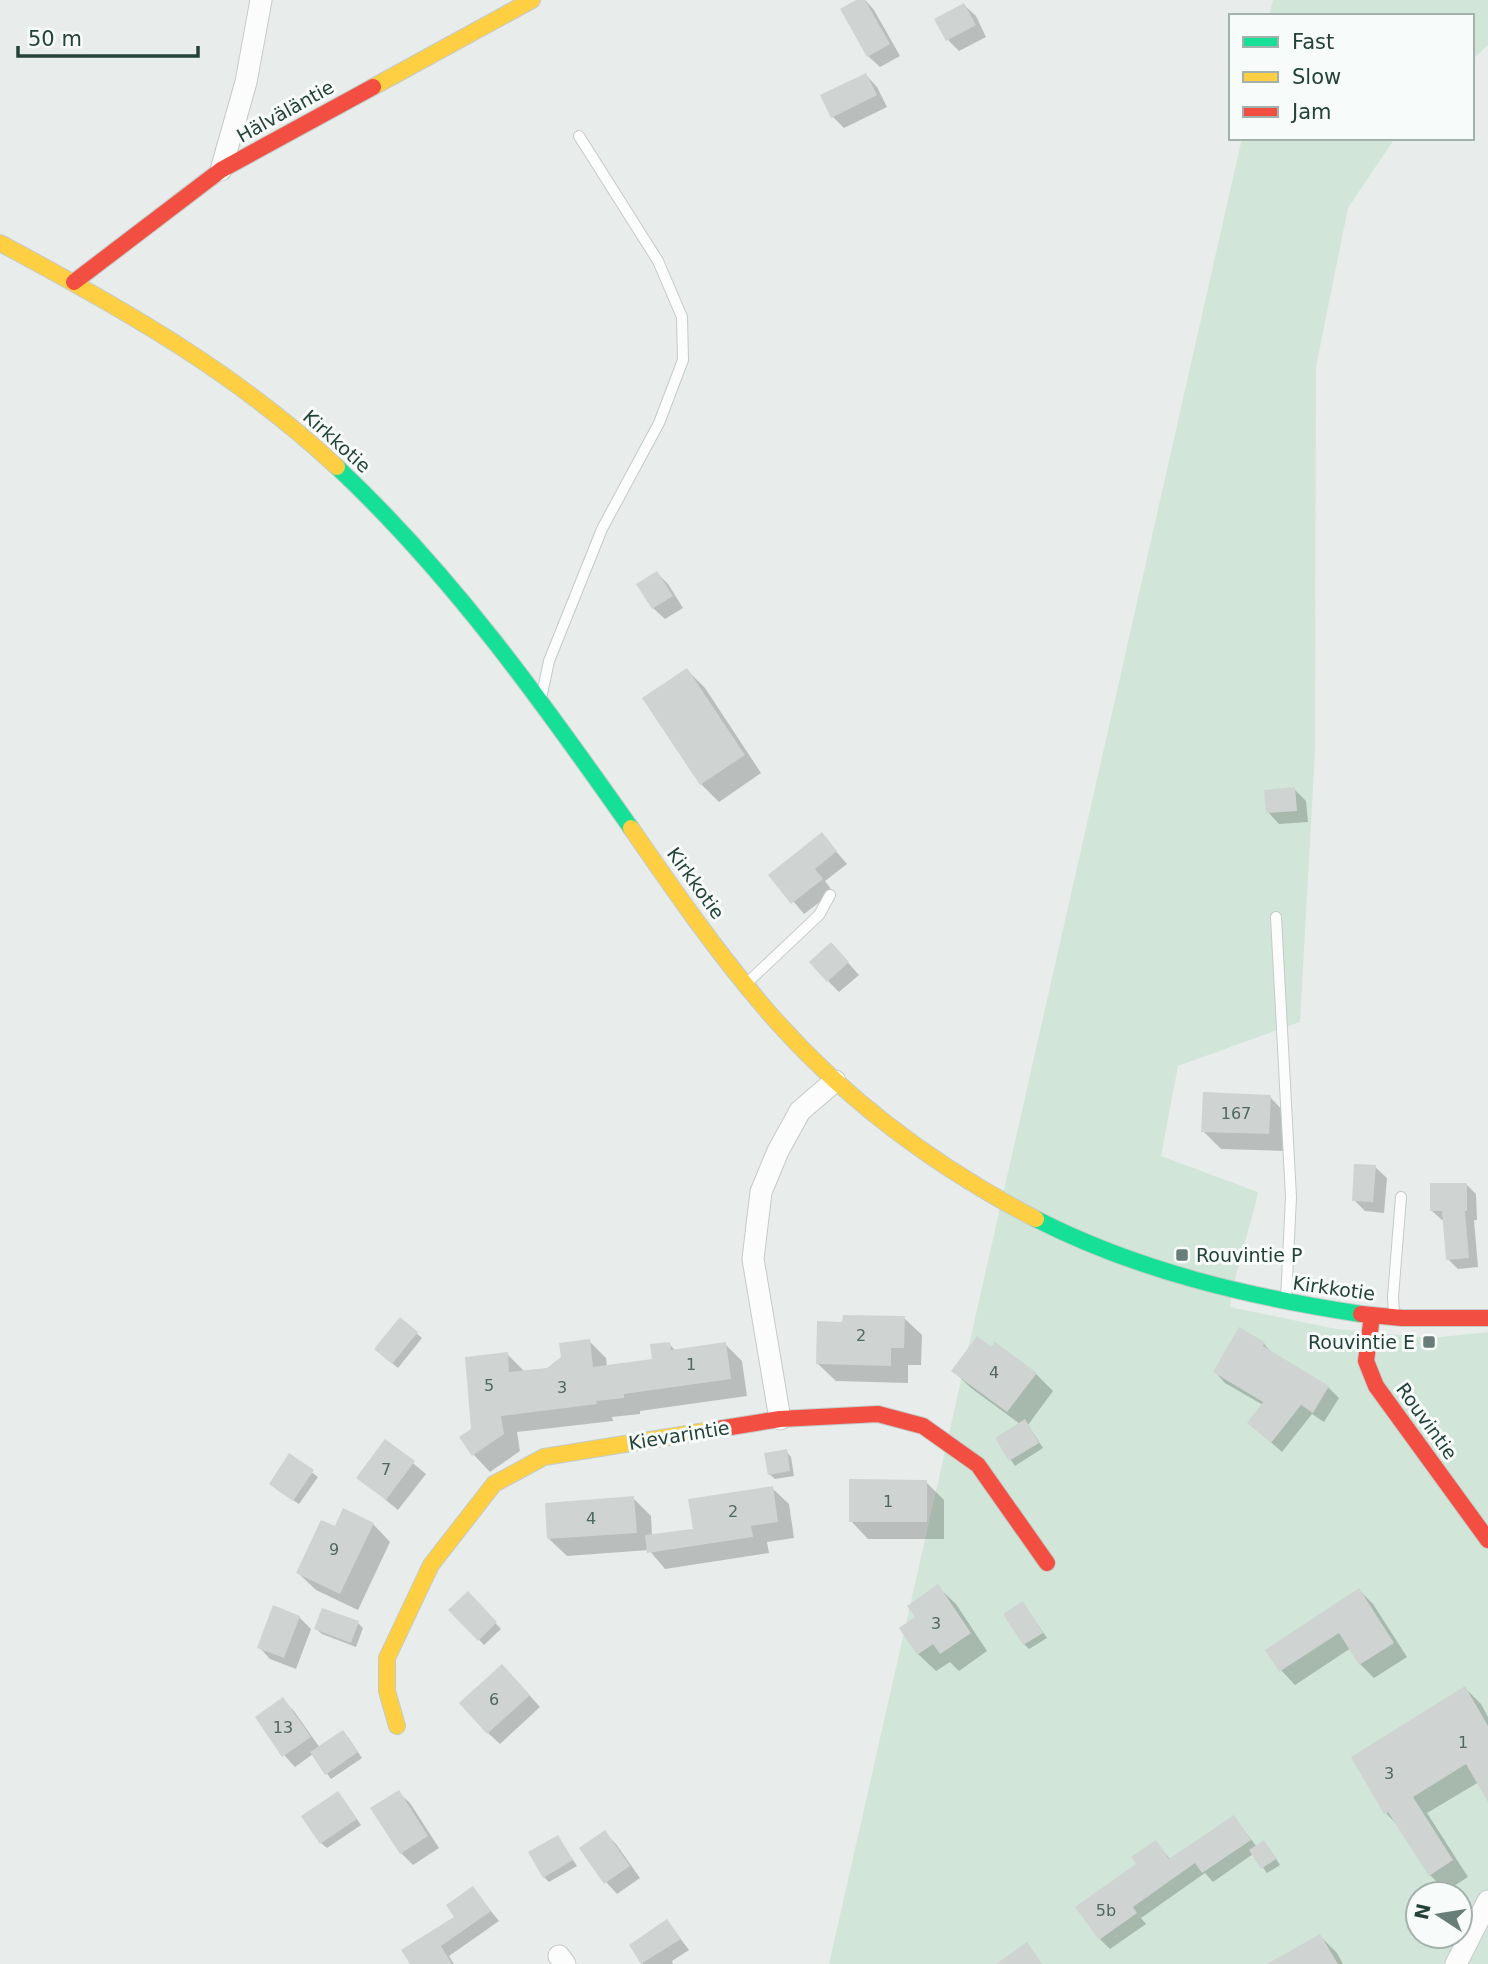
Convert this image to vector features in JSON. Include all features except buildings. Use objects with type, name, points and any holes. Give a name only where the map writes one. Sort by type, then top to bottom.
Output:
[{"type":"street","points":[[221,170],[246,82],[261,0]]},
{"type":"street","name":"Hälväläntie","points":[[74,282],[221,170],[532,0]]},
{"type":"street","name":"Kirkkotie","points":[[0,243],[135,317],[195,355],[311,444],[400,529],[453,589],[540,700],[691,913],[766,1010],[835,1081],[913,1145],[967,1182],[1027,1217],[1111,1254],[1202,1283],[1286,1303],[1373,1316],[1488,1318]]},
{"type":"street","points":[[780,1419],[753,1259],[761,1192],[778,1151],[800,1111],[835,1081]]},
{"type":"street","name":"Rouvintie","points":[[1373,1316],[1367,1361],[1376,1386],[1488,1540]]},
{"type":"street","name":"Kievarintie","points":[[397,1726],[387,1691],[387,1658],[431,1565],[494,1484],[544,1457],[780,1419],[878,1414],[923,1426],[978,1465],[1047,1563]]},
{"type":"street","points":[[1457,1964],[1488,1901]]},
{"type":"lane","points":[[540,700],[549,661],[602,529],[659,423],[683,360],[682,317],[658,261],[579,135]]},
{"type":"lane","points":[[746,984],[819,915],[830,895]]},
{"type":"lane","points":[[1276,917],[1290,1198],[1286,1303]]},
{"type":"lane","points":[[1394,1317],[1393,1297],[1401,1197]]},
{"type":"green space","points":[[1273,0],[1488,0],[1488,45],[1474,58],[1474,14],[1270,14]]},
{"type":"green space","points":[[1242,140],[1394,140],[1348,208],[1316,367],[1315,752],[1300,1022],[1178,1066],[1161,1156],[1258,1192],[1230,1307],[1336,1329],[1432,1338],[1488,1332],[1488,1964],[829,1964]]},
{"type":"traffic: fast","points":[[337,467],[379,508],[456,594],[528,686],[631,828]]},
{"type":"traffic: fast","points":[[1036,1219],[1114,1253],[1195,1280],[1277,1299],[1361,1314]]},
{"type":"traffic: slow","points":[[373,87],[532,0]]},
{"type":"traffic: slow","points":[[0,243],[176,344],[259,401],[337,467]]},
{"type":"traffic: slow","points":[[631,828],[729,964],[764,1007],[824,1070],[856,1099],[925,1152],[1036,1219]]},
{"type":"traffic: slow","points":[[397,1726],[387,1691],[387,1658],[431,1565],[494,1484],[544,1457],[718,1429]]},
{"type":"traffic: jam","points":[[74,282],[221,170],[373,87]]},
{"type":"traffic: jam","points":[[1361,1314],[1402,1318],[1488,1318]]},
{"type":"traffic: jam","points":[[1372,1316],[1366,1361],[1376,1386],[1488,1540]]},
{"type":"traffic: jam","points":[[718,1429],[780,1419],[878,1414],[923,1426],[978,1465],[1047,1563]]},
{"type":"place","name":"Rouvintie P","points":[[1182,1255]]},
{"type":"place","name":"Rouvintie E","points":[[1429,1342]]}]
